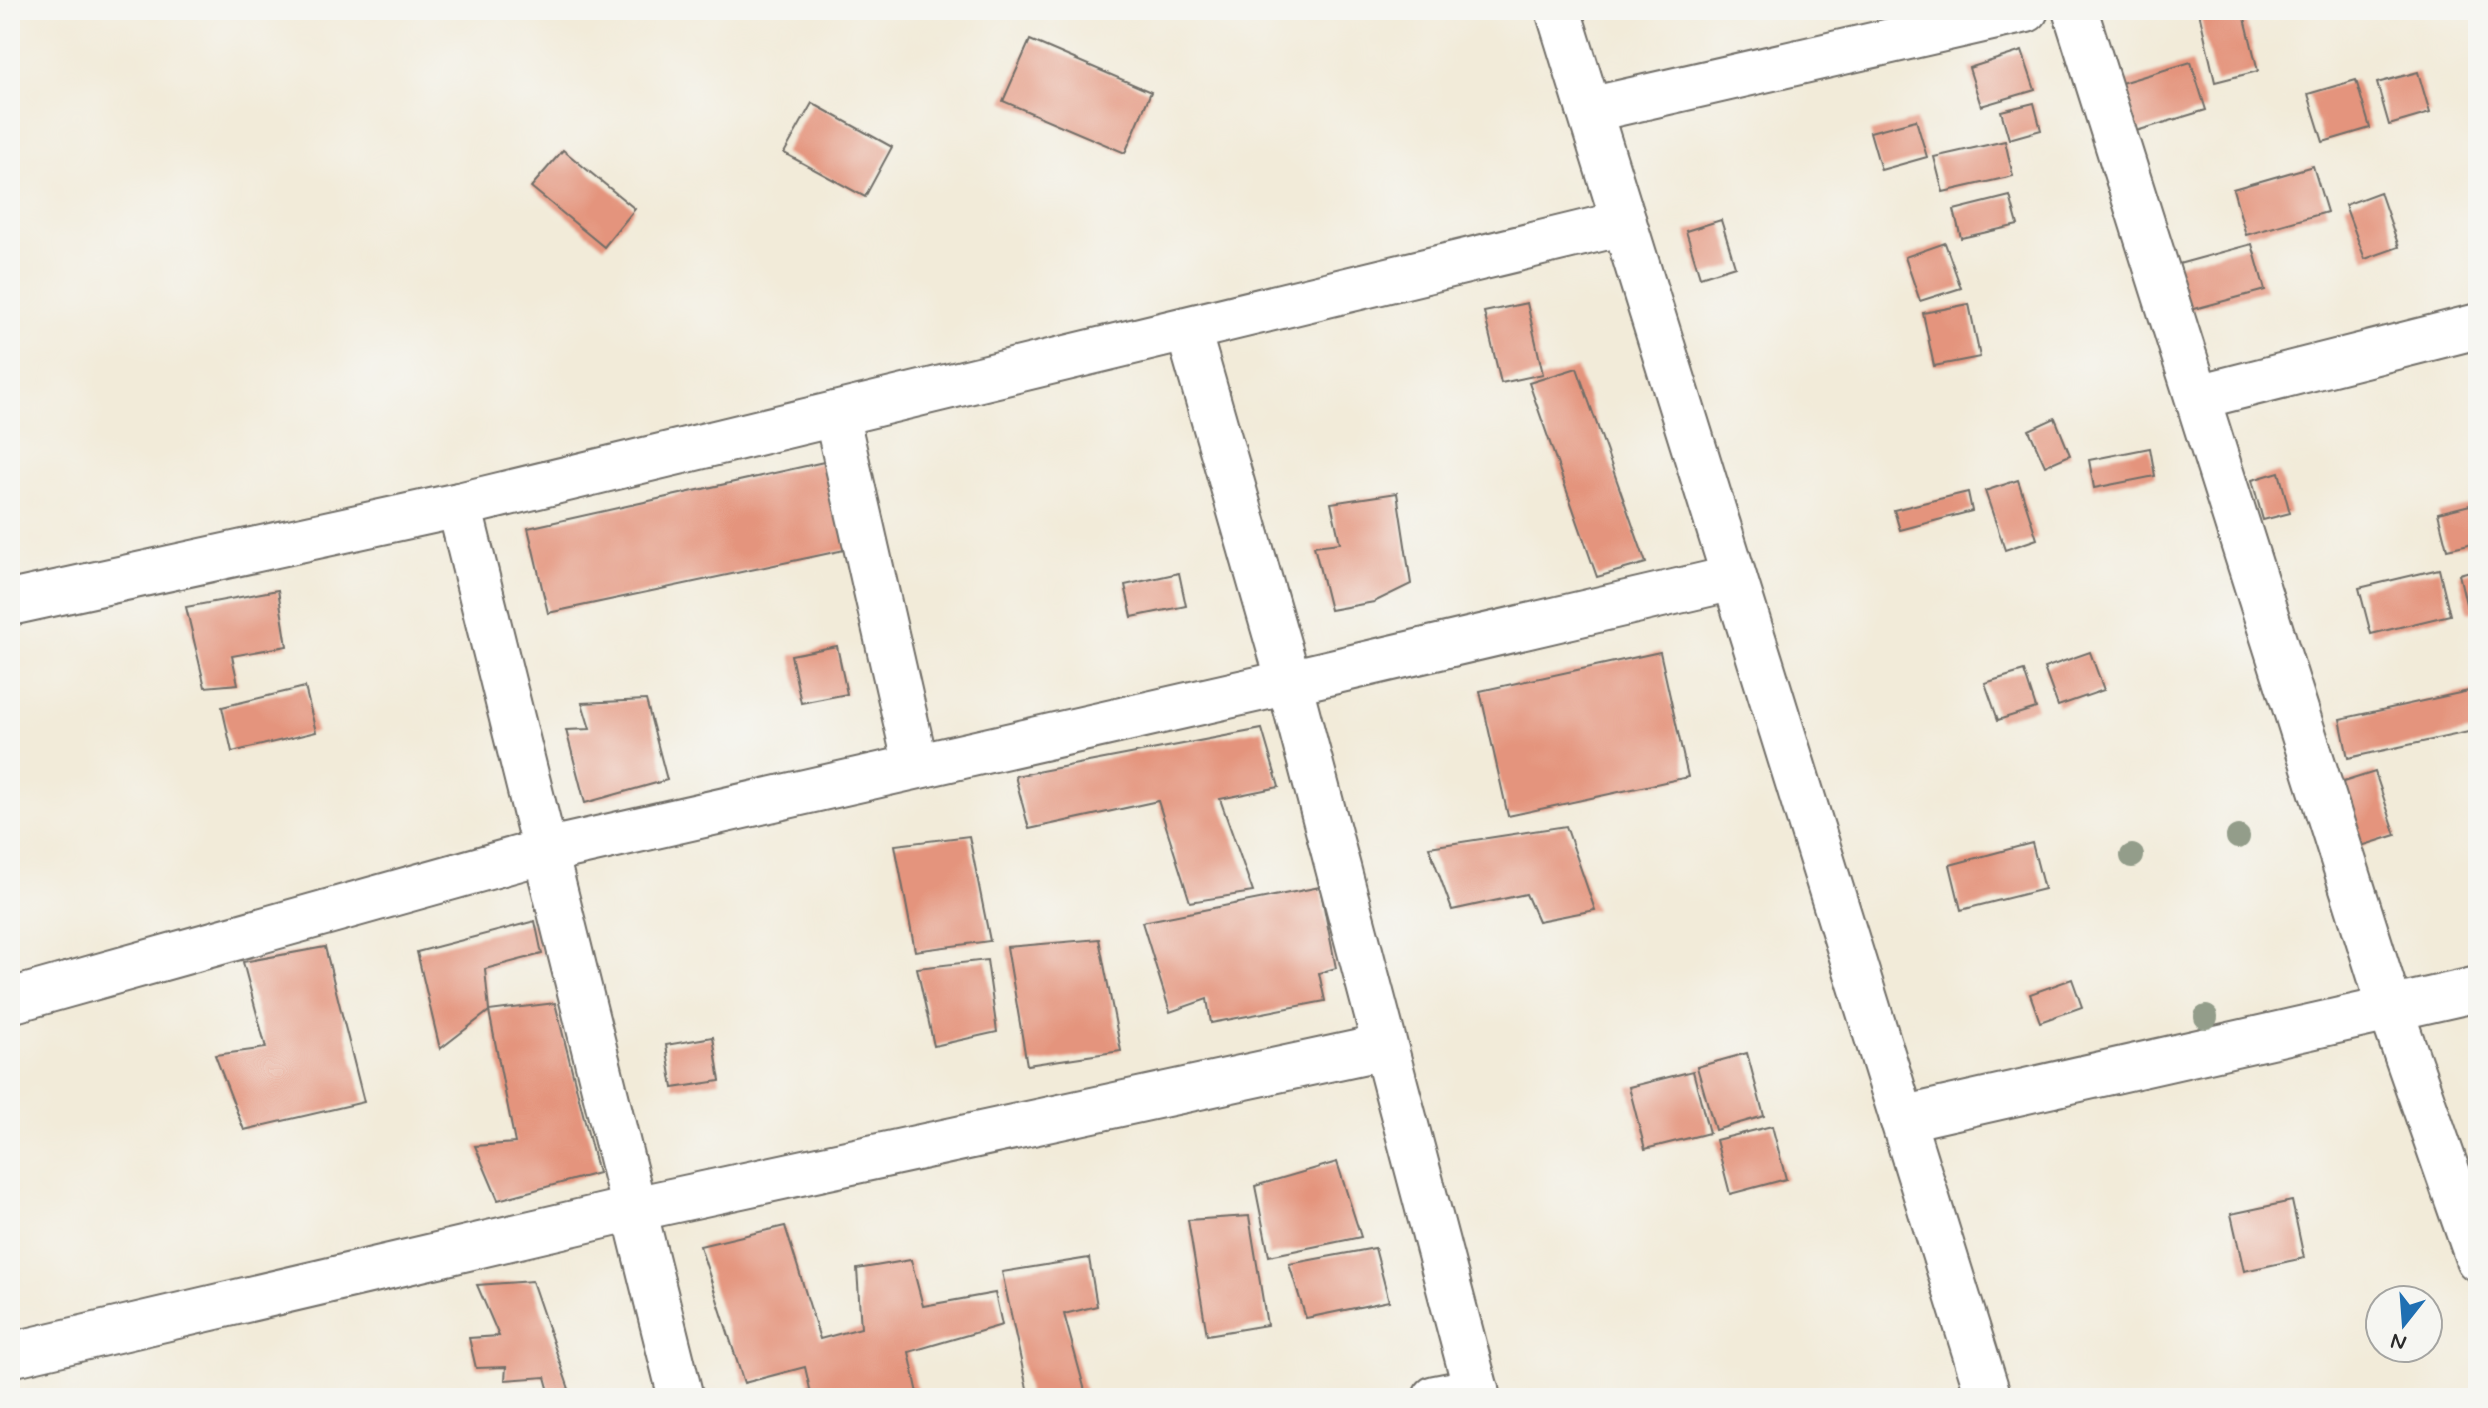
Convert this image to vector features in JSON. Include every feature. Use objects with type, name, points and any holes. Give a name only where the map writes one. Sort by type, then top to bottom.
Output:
[{"type":"street","points":[[1558,10],[1989,1398]]},
{"type":"street","points":[[1589,110],[2026,10]]},
{"type":"street","points":[[2075,10],[2390,1008],[2478,1259]]},
{"type":"street","points":[[10,603],[459,505],[1624,223]]},
{"type":"street","points":[[2198,397],[2478,326]]},
{"type":"street","points":[[1188,330],[1289,682],[1384,1047],[1463,1395]]},
{"type":"street","points":[[836,414],[916,766]]},
{"type":"street","points":[[459,505],[681,1398]]},
{"type":"street","points":[[10,1001],[545,851],[1734,578]]},
{"type":"street","points":[[1902,1119],[2478,989]]},
{"type":"street","points":[[10,1355],[634,1209],[1384,1047]]},
{"type":"building","points":[[2243,10],[2258,71],[2215,82],[2199,12]]},
{"type":"building","points":[[1030,40],[1151,92],[1125,153],[1003,101]]},
{"type":"building","points":[[2022,51],[2035,90],[1981,106],[1969,68]]},
{"type":"building","points":[[2191,62],[2206,110],[2123,135],[2108,87]]},
{"type":"building","points":[[2418,72],[2430,113],[2389,125],[2377,83]]},
{"type":"building","points":[[2356,80],[2370,128],[2323,142],[2308,94]]},
{"type":"building","points":[[812,103],[892,147],[865,197],[784,153]]},
{"type":"building","points":[[2034,103],[2041,130],[2009,139],[2001,111]]},
{"type":"building","points":[[1916,120],[1927,157],[1881,170],[1870,132]]},
{"type":"building","points":[[2005,141],[2013,176],[1943,192],[1934,157]]},
{"type":"building","points":[[563,150],[635,209],[604,247],[531,187]]},
{"type":"building","points":[[2313,166],[2327,212],[2246,235],[2233,189]]},
{"type":"building","points":[[2380,192],[2399,247],[2365,259],[2345,205]]},
{"type":"building","points":[[2010,196],[2018,225],[1961,238],[1954,210]]},
{"type":"building","points":[[1721,220],[1735,266],[1700,277],[1686,231]]},
{"type":"building","points":[[1945,243],[1961,288],[1920,301],[1905,257]]},
{"type":"building","points":[[2252,244],[2265,290],[2187,311],[2175,265]]},
{"type":"building","points":[[1527,303],[1543,374],[1501,383],[1484,312]]},
{"type":"building","points":[[1969,304],[1980,357],[1934,366],[1923,313]]},
{"type":"building","points":[[1577,368],[1646,563],[1597,577],[1529,383]]},
{"type":"building","points":[[2055,418],[2070,455],[2045,466],[2029,430]]},
{"type":"building","points":[[2150,448],[2155,476],[2094,488],[2089,460]]},
{"type":"building","points":[[824,462],[849,549],[548,613],[528,528]]},
{"type":"building","points":[[2279,472],[2290,513],[2263,520],[2252,480]]},
{"type":"building","points":[[2018,480],[2037,539],[2005,550],[1985,491]]},
{"type":"building","points":[[1968,492],[1972,511],[1900,530],[1894,510]]},
{"type":"building","points":[[1397,493],[1411,584],[1374,602],[1330,610],[1314,546],[1340,543],[1331,503]]},
{"type":"building","points":[[2478,503],[2478,542],[2447,549],[2438,513]]},
{"type":"building","points":[[2439,569],[2450,615],[2371,634],[2359,588]]},
{"type":"building","points":[[2478,569],[2478,610],[2468,612],[2459,574]]},
{"type":"building","points":[[1179,573],[1186,606],[1132,617],[1125,585]]},
{"type":"building","points":[[278,590],[287,646],[232,656],[238,684],[205,687],[186,607]]},
{"type":"building","points":[[837,646],[847,694],[801,703],[791,655]]},
{"type":"building","points":[[1660,652],[1688,777],[1508,816],[1480,691]]},
{"type":"building","points":[[2090,652],[2104,690],[2058,706],[2044,668]]},
{"type":"building","points":[[2024,671],[2036,708],[1998,720],[1985,683]]},
{"type":"building","points":[[305,687],[316,732],[232,752],[222,707]]},
{"type":"building","points":[[2478,689],[2478,730],[2348,758],[2340,719]]},
{"type":"building","points":[[646,700],[667,780],[585,803],[566,730],[590,729],[582,703]]},
{"type":"building","points":[[1262,729],[1279,787],[1220,799],[1253,892],[1190,902],[1158,801],[1029,829],[1015,776]]},
{"type":"building","points":[[2375,772],[2396,835],[2358,847],[2337,784]]},
{"type":"building","points":[[1566,826],[1595,910],[1538,921],[1526,894],[1452,910],[1429,847]]},
{"type":"building","points":[[969,836],[990,941],[915,951],[895,845]]},
{"type":"building","points":[[2032,843],[2044,889],[1961,910],[1950,865]]},
{"type":"building","points":[[1320,887],[1336,968],[1319,973],[1325,1001],[1211,1023],[1207,999],[1170,1012],[1142,922]]},
{"type":"building","points":[[535,921],[542,954],[485,969],[489,1011],[440,1049],[417,952]]},
{"type":"building","points":[[1099,939],[1121,1051],[1027,1065],[1007,947]]},
{"type":"building","points":[[325,947],[364,1102],[244,1130],[215,1055],[266,1048],[243,962]]},
{"type":"building","points":[[987,960],[997,1032],[934,1046],[917,968]]},
{"type":"building","points":[[2072,979],[2082,1007],[2040,1022],[2030,994]]},
{"type":"building","points":[[555,1003],[598,1173],[498,1200],[475,1146],[515,1143],[489,1011]]},
{"type":"building","points":[[713,1037],[720,1081],[673,1088],[666,1045]]},
{"type":"building","points":[[1747,1053],[1764,1116],[1715,1130],[1697,1067]]},
{"type":"building","points":[[1693,1071],[1709,1133],[1645,1149],[1629,1087]]},
{"type":"building","points":[[1772,1126],[1786,1179],[1730,1194],[1716,1140]]},
{"type":"building","points":[[1337,1162],[1361,1237],[1269,1256],[1255,1186]]},
{"type":"building","points":[[2292,1201],[2304,1258],[2244,1271],[2231,1214]]},
{"type":"building","points":[[1249,1216],[1267,1325],[1207,1335],[1188,1220]]},
{"type":"building","points":[[785,1226],[820,1339],[861,1328],[857,1269],[911,1260],[923,1306],[995,1293],[1002,1325],[909,1352],[919,1398],[812,1398],[805,1367],[744,1383],[700,1246]]},
{"type":"building","points":[[1375,1248],[1389,1301],[1306,1318],[1289,1264]]},
{"type":"building","points":[[1089,1258],[1097,1306],[1064,1314],[1087,1398],[1029,1398],[1002,1272]]},
{"type":"building","points":[[532,1281],[569,1389],[550,1395],[545,1377],[505,1380],[506,1367],[476,1368],[469,1338],[499,1336],[477,1285]]}]
